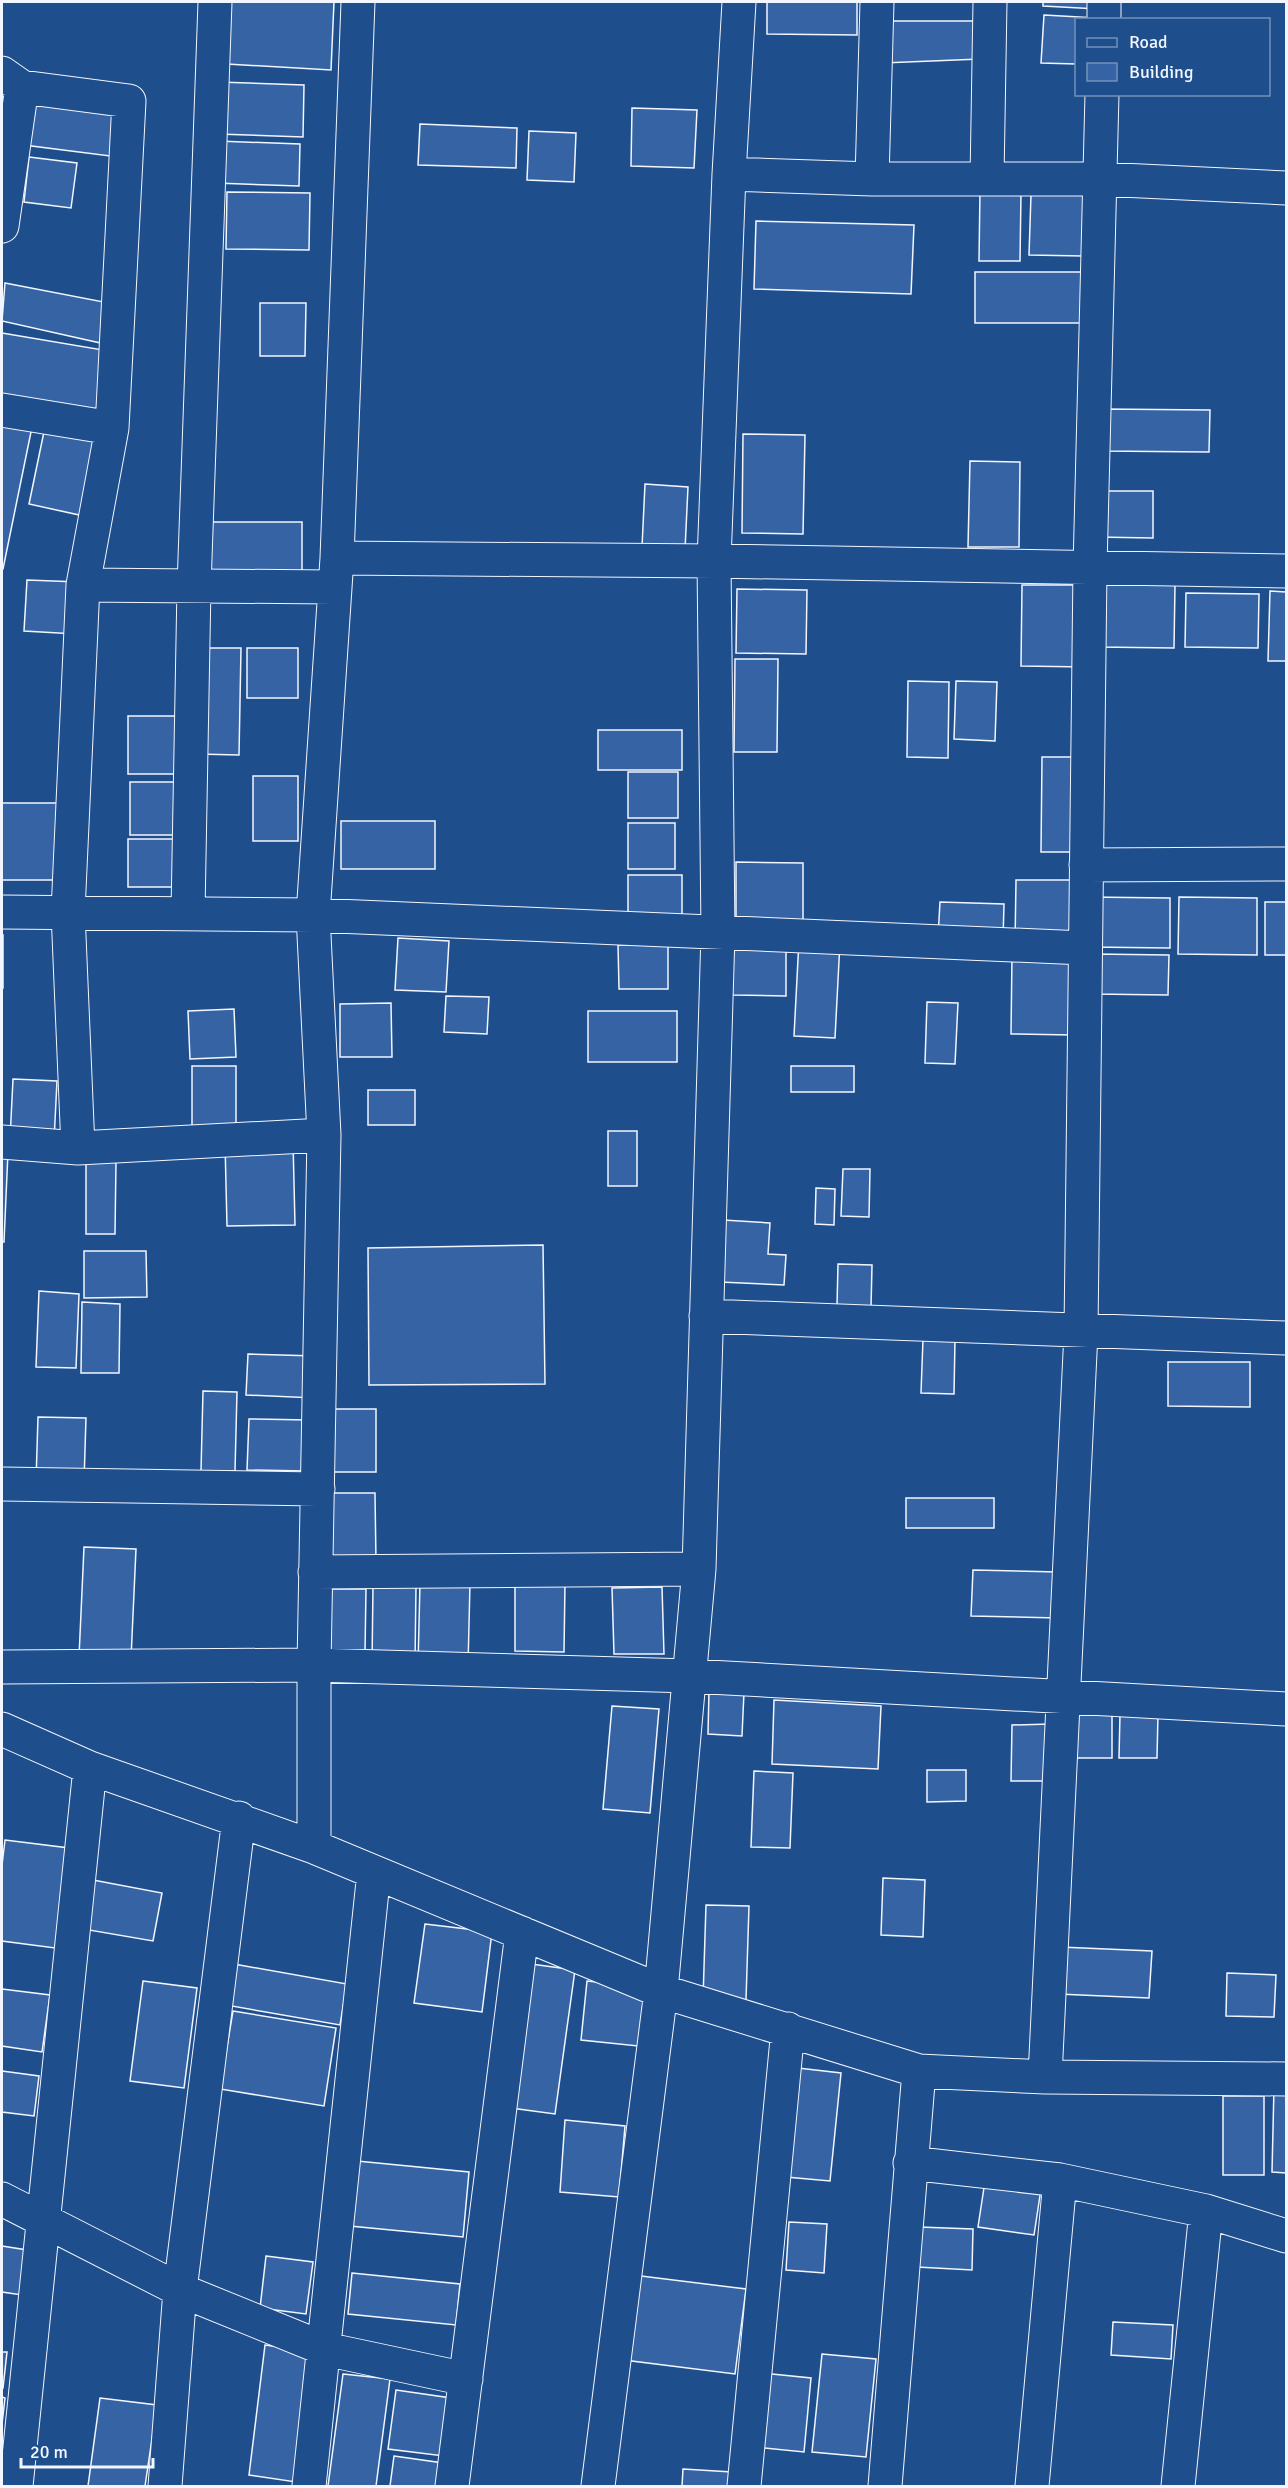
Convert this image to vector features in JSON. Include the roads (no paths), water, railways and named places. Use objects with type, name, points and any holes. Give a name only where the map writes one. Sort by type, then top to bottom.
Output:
[{"type":"street","points":[[188,912],[194,586],[215,2]]},
{"type":"street","points":[[314,1847],[315,1572],[324,1135],[313,915],[335,573],[358,2]]},
{"type":"street","points":[[598,2487],[662,1991],[699,1569],[718,933],[714,561],[738,2]]},
{"type":"street","points":[[872,179],[877,2]]},
{"type":"street","points":[[987,179],[990,2]]},
{"type":"street","points":[[1104,2],[1104,18]]},
{"type":"street","points":[[2,226],[12,80],[129,101],[112,428],[83,585],[68,912],[78,1148]]},
{"type":"street","points":[[1045,2077],[1081,1332],[1090,568],[1102,96]]},
{"type":"street","points":[[729,174],[872,179],[1100,179],[1287,188]]},
{"type":"street","points":[[2,410],[112,428]]},
{"type":"street","points":[[83,585],[194,586],[335,573],[714,561],[1287,571]]},
{"type":"street","points":[[1086,865],[1287,864]]},
{"type":"street","points":[[2,912],[313,915],[1084,948]]},
{"type":"street","points":[[2,1142],[78,1148],[324,1135]]},
{"type":"street","points":[[706,1316],[1287,1338]]},
{"type":"street","points":[[2,1484],[318,1489]]},
{"type":"street","points":[[315,1572],[699,1569]]},
{"type":"street","points":[[2,1666],[314,1665],[690,1676],[1287,1709]]},
{"type":"street","points":[[2,1729],[90,1768],[239,1818],[314,1847],[662,1991],[919,2071],[1045,2077],[1287,2079]]},
{"type":"street","points":[[16,2487],[90,1768]]},
{"type":"street","points":[[165,2487],[180,2290],[239,1818]]},
{"type":"street","points":[[309,2487],[374,1872]]},
{"type":"street","points":[[452,2487],[522,1933]]},
{"type":"street","points":[[744,2487],[788,2029]]},
{"type":"street","points":[[885,2487],[919,2071]]},
{"type":"street","points":[[910,2163],[1060,2180],[1206,2211],[1287,2236]]},
{"type":"street","points":[[1032,2487],[1060,2180]]},
{"type":"street","points":[[2,2199],[180,2290],[325,2349],[465,2379]]},
{"type":"street","points":[[1178,2487],[1206,2211]]}]
